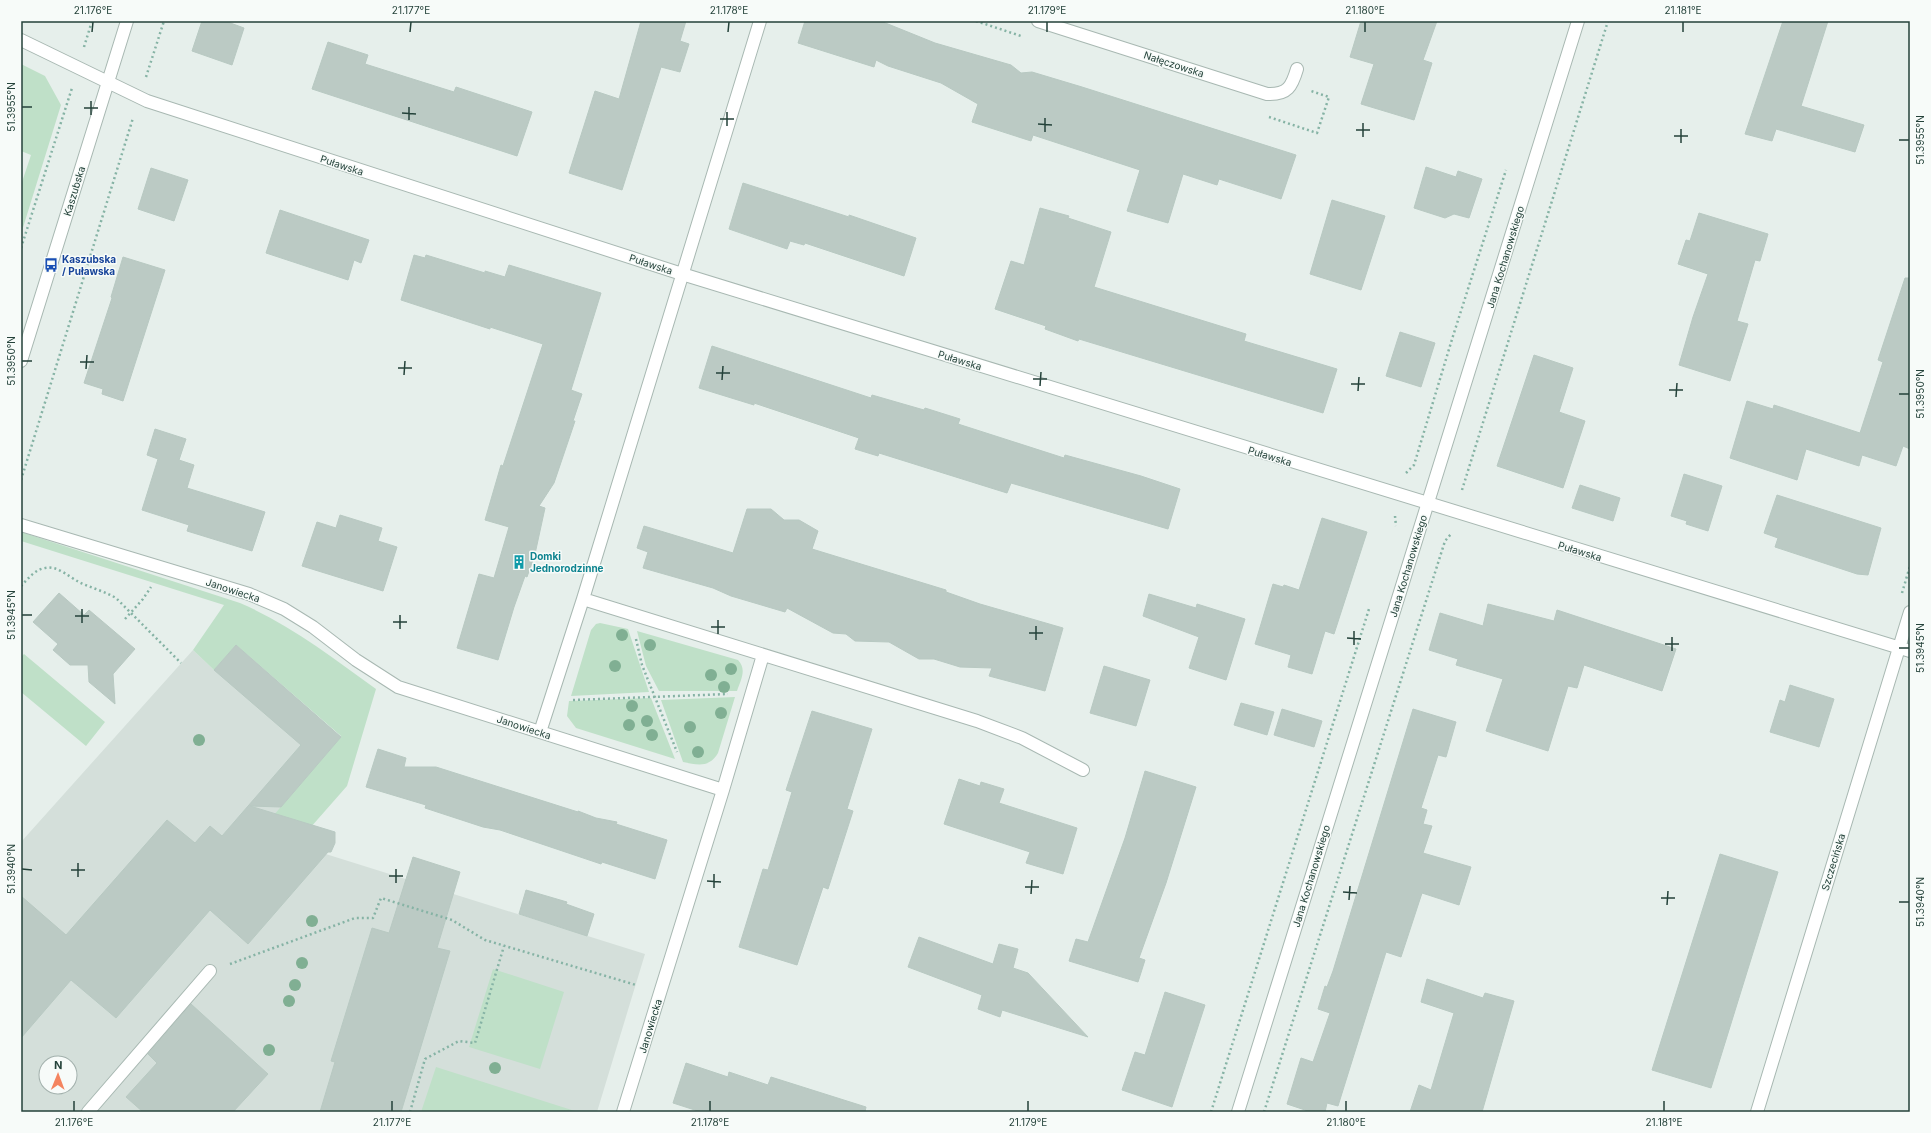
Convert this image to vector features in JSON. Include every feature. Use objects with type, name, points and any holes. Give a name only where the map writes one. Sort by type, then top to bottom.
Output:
[{"type":"street","name":"Kaszubska","points":[[21,361],[107,82],[128,21]]},
{"type":"street","points":[[540,732],[583,599],[760,21]]},
{"type":"street","name":"Nałęczowska","points":[[1038,21],[1267,94],[1282,93],[1292,86],[1298,69]]},
{"type":"street","name":"Jana Kochanowskiego","points":[[1238,1112],[1578,21]]},
{"type":"street","name":"Puławska","points":[[21,40],[140,98],[682,274],[1427,504],[1904,649]]},
{"type":"street","name":"Janowiecka","points":[[21,525],[249,594],[284,609],[313,627],[356,660],[398,687],[723,790],[623,1112]]},
{"type":"street","points":[[583,599],[977,721],[1022,738],[1083,770]]},
{"type":"street","name":"Szczecińska","points":[[1757,1112],[1904,649],[1910,612]]},
{"type":"street","points":[[723,790],[763,654]]},
{"type":"street","points":[[88,1112],[210,971]]},
{"type":"path","points":[[21,248],[92,21]]},
{"type":"path","points":[[21,480],[164,21]]},
{"type":"path","points":[[1464,495],[1462,485],[1608,21]]},
{"type":"path","points":[[146,76],[151,80]]},
{"type":"path","points":[[133,118],[141,121]]},
{"type":"path","points":[[1402,474],[1409,472],[1414,465],[1508,163]]},
{"type":"path","points":[[1391,512],[1396,519],[1394,533]]},
{"type":"path","points":[[1264,1112],[1445,541],[1449,535],[1454,534]]},
{"type":"path","points":[[1900,600],[1910,566]]},
{"type":"path","points":[[21,586],[35,572],[46,567],[56,569],[80,583],[116,598],[130,614],[181,663]]},
{"type":"path","points":[[125,619],[143,599],[153,583]]},
{"type":"path","points":[[1210,1112],[1370,608]]},
{"type":"path","points":[[629,613],[642,665],[687,778]]},
{"type":"path","points":[[550,701],[654,696],[751,694]]},
{"type":"path","points":[[210,971],[355,918],[373,918],[381,898],[452,920],[485,940],[636,985]]},
{"type":"path","points":[[410,1112],[425,1059],[459,1041],[475,1042],[504,946]]},
{"type":"shaded area","points":[[236,645],[341,737],[297,845],[645,954],[597,1112],[21,1112],[21,842],[193,650],[214,670]]},
{"type":"green space","points":[[21,64],[45,76],[61,105],[21,234],[21,185],[31,155],[21,151]]},
{"type":"green space","points":[[21,532],[240,603],[258,611],[293,631],[327,653],[376,689],[347,786],[296,844],[245,849],[341,736],[236,645],[214,670],[193,650],[224,605],[21,541]]},
{"type":"green space","points":[[600,623],[628,629],[649,692],[571,696],[591,630],[596,624]]},
{"type":"green space","points":[[637,631],[738,660],[741,663],[743,671],[737,691],[659,691],[646,666]]},
{"type":"green space","points":[[24,654],[105,722],[86,746],[21,692],[21,657]]},
{"type":"green space","points":[[735,697],[718,753],[715,758],[703,764],[683,762],[661,700]]},
{"type":"green space","points":[[651,698],[675,759],[576,728],[567,716],[569,701]]},
{"type":"green space","points":[[493,969],[564,992],[540,1069],[469,1047]]},
{"type":"green space","points":[[436,1067],[578,1112],[421,1112]]},
{"type":"building","points":[[202,21],[225,21],[244,28],[232,65],[192,51]]},
{"type":"building","points":[[641,21],[686,21],[680,41],[689,44],[680,72],[661,67],[622,190],[569,173],[595,91],[619,99]]},
{"type":"building","points":[[805,21],[883,22],[935,43],[1011,65],[1021,73],[1032,72],[1296,155],[1281,199],[1219,179],[1217,185],[1183,174],[1168,223],[1127,211],[1140,170],[1033,135],[1031,141],[972,122],[978,104],[941,83],[888,66],[876,60],[874,67],[798,43]]},
{"type":"building","points":[[1361,21],[1437,21],[1423,60],[1432,63],[1414,120],[1361,104],[1374,64],[1350,57]]},
{"type":"building","points":[[1783,21],[1828,21],[1801,106],[1864,125],[1855,152],[1776,129],[1772,141],[1745,134]]},
{"type":"building","points":[[328,42],[368,55],[365,64],[454,92],[456,87],[532,112],[517,156],[312,89]]},
{"type":"building","points":[[1426,167],[1456,177],[1458,171],[1482,179],[1469,218],[1454,214],[1445,218],[1414,208]]},
{"type":"building","points":[[151,168],[188,180],[174,221],[138,209]]},
{"type":"building","points":[[743,183],[849,217],[849,215],[916,238],[904,276],[805,243],[804,245],[790,241],[787,249],[729,229]]},
{"type":"building","points":[[1332,200],[1385,216],[1361,290],[1310,274]]},
{"type":"building","points":[[1040,208],[1069,216],[1068,218],[1111,232],[1094,287],[1246,334],[1244,341],[1337,369],[1323,413],[1079,339],[1078,341],[1045,329],[1046,326],[995,309],[1011,261],[1024,265]]},
{"type":"building","points":[[280,210],[369,240],[361,263],[354,260],[348,280],[266,253]]},
{"type":"building","points":[[1699,213],[1768,234],[1760,261],[1755,260],[1737,321],[1748,324],[1730,381],[1679,365],[1693,317],[1708,274],[1678,264],[1686,240],[1690,241]]},
{"type":"building","points":[[414,255],[425,258],[426,255],[485,273],[485,271],[505,277],[509,265],[601,293],[571,390],[582,394],[573,421],[575,421],[554,483],[539,506],[545,508],[535,554],[514,607],[498,660],[457,648],[479,574],[494,578],[509,527],[485,520],[501,465],[503,466],[543,344],[490,327],[490,329],[401,300]]},
{"type":"building","points":[[123,257],[165,270],[123,401],[102,394],[103,389],[84,383],[112,298],[111,297]]},
{"type":"building","points":[[1905,278],[1910,278],[1910,449],[1903,446],[1896,466],[1862,455],[1859,466],[1806,449],[1797,480],[1730,458],[1747,401],[1773,409],[1774,405],[1860,433],[1883,362],[1878,360]]},
{"type":"building","points":[[1400,332],[1435,343],[1421,387],[1386,376]]},
{"type":"building","points":[[712,346],[871,398],[872,395],[924,410],[925,408],[960,419],[958,424],[1064,458],[1065,455],[1141,476],[1180,489],[1168,529],[1011,483],[1007,493],[879,453],[878,456],[855,449],[859,438],[754,403],[754,405],[699,388]]},
{"type":"building","points":[[1534,355],[1573,368],[1559,412],[1585,421],[1563,488],[1497,466]]},
{"type":"building","points":[[155,429],[186,439],[179,460],[194,465],[187,488],[265,512],[252,551],[187,531],[189,525],[142,510],[158,459],[147,455]]},
{"type":"building","points":[[1684,474],[1722,486],[1708,531],[1686,524],[1687,521],[1671,516]]},
{"type":"building","points":[[1580,485],[1620,498],[1613,521],[1572,508]]},
{"type":"building","points":[[1777,495],[1881,528],[1868,575],[1857,574],[1775,547],[1778,538],[1764,533]]},
{"type":"building","points":[[747,509],[771,509],[784,520],[799,520],[818,531],[812,549],[946,590],[946,592],[980,604],[1063,628],[1045,691],[989,676],[992,668],[960,667],[934,659],[919,659],[889,642],[855,641],[846,634],[833,633],[787,608],[785,612],[731,596],[713,588],[643,568],[648,552],[637,548],[644,526],[733,553]]},
{"type":"building","points":[[340,515],[382,528],[378,541],[397,547],[383,591],[302,566],[317,522],[336,528]]},
{"type":"building","points":[[1322,518],[1367,532],[1334,634],[1325,631],[1312,674],[1288,667],[1291,655],[1255,644],[1273,584],[1283,587],[1284,585],[1299,590]]},
{"type":"building","points":[[59,593],[84,615],[89,610],[135,649],[113,674],[115,704],[89,682],[88,665],[70,665],[53,650],[58,644],[33,622]]},
{"type":"building","points":[[1149,594],[1196,608],[1197,604],[1245,619],[1226,680],[1189,668],[1199,637],[1143,616]]},
{"type":"building","points":[[1488,604],[1554,621],[1557,610],[1676,649],[1662,691],[1584,665],[1577,688],[1568,686],[1548,751],[1486,731],[1503,679],[1456,665],[1458,659],[1429,650],[1440,613],[1483,626]]},
{"type":"building","points":[[236,645],[341,737],[281,807],[250,806],[335,832],[335,843],[331,852],[328,852],[248,944],[210,910],[116,1018],[71,980],[21,1038],[21,896],[66,935],[167,820],[195,843],[210,826],[222,836],[301,745],[214,670]]},
{"type":"building","points":[[1104,666],[1150,680],[1136,726],[1090,713]]},
{"type":"building","points":[[1790,685],[1834,699],[1819,747],[1770,732],[1780,700],[1785,702]]},
{"type":"building","points":[[1241,703],[1274,712],[1267,735],[1234,725]]},
{"type":"building","points":[[1282,709],[1322,721],[1314,747],[1274,735]]},
{"type":"building","points":[[1413,709],[1456,722],[1446,757],[1438,755],[1421,808],[1427,810],[1423,824],[1432,826],[1423,853],[1471,867],[1459,905],[1422,893],[1401,957],[1386,952],[1338,1106],[1327,1103],[1325,1112],[1311,1112],[1287,1104],[1301,1058],[1313,1062],[1330,1013],[1318,1009],[1325,986],[1327,987],[1333,971]]},
{"type":"building","points":[[812,711],[872,729],[847,809],[853,811],[828,889],[823,887],[797,965],[739,947],[763,869],[768,870],[792,792],[786,790]]},
{"type":"building","points":[[378,749],[406,758],[404,767],[436,767],[578,811],[596,818],[617,822],[616,824],[667,840],[655,879],[602,862],[601,864],[500,830],[483,827],[425,808],[426,805],[366,787]]},
{"type":"building","points":[[1145,771],[1196,787],[1166,883],[1139,958],[1145,960],[1138,982],[1069,961],[1076,939],[1088,942],[1125,838]]},
{"type":"building","points":[[959,779],[980,786],[981,782],[1004,789],[999,803],[1077,828],[1063,874],[1026,863],[1030,852],[944,824]]},
{"type":"building","points":[[1720,854],[1778,872],[1711,1088],[1652,1070]]},
{"type":"building","points":[[413,857],[460,872],[437,948],[450,951],[401,1112],[320,1112],[335,1062],[331,1061],[372,928],[389,933]]},
{"type":"building","points":[[526,890],[567,902],[566,904],[594,914],[587,936],[519,914]]},
{"type":"building","points":[[919,937],[993,964],[999,944],[1018,949],[1013,968],[1028,973],[1088,1037],[1002,1010],[1000,1017],[978,1009],[982,995],[908,967]]},
{"type":"building","points":[[1427,979],[1483,998],[1485,993],[1514,1001],[1482,1112],[1410,1112],[1419,1085],[1431,1090],[1454,1013],[1421,1002]]},
{"type":"building","points":[[1165,992],[1205,1005],[1172,1107],[1122,1090],[1135,1052],[1145,1055]]},
{"type":"building","points":[[191,1004],[268,1074],[233,1112],[143,1112],[126,1097],[157,1063],[148,1054]]},
{"type":"building","points":[[686,1063],[728,1077],[729,1072],[768,1085],[771,1077],[866,1107],[865,1112],[701,1112],[673,1103]]},
{"type":"place","name":"Kaszubska / Puławska","points":[[51,265]]},
{"type":"place","name":"Domki Jednorodzinne","points":[[519,562]]}]
